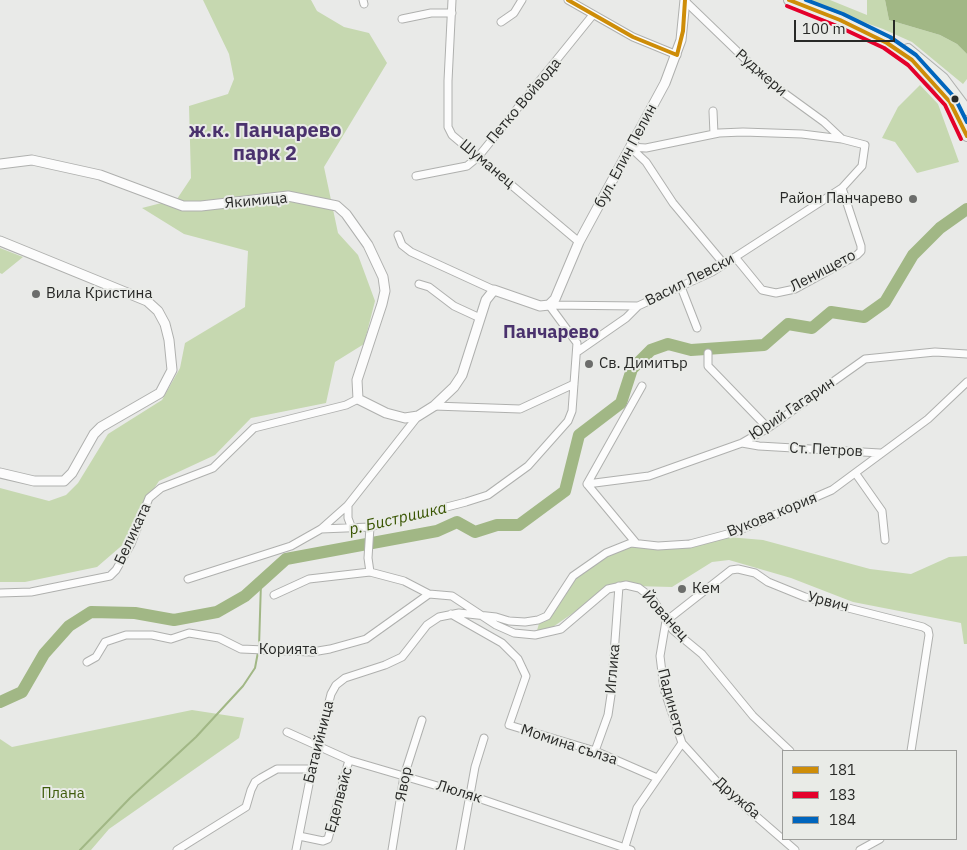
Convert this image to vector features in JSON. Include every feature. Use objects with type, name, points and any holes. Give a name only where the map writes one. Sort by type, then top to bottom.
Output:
[{"type":"main road","points":[[789,0],[889,37],[914,53],[943,78],[967,110]]},
{"type":"main road","points":[[840,20],[887,43],[912,60],[936,84],[950,102],[967,136]]},
{"type":"street","name":"Шуманец","points":[[452,0],[448,127],[452,135],[579,242]]},
{"type":"street","points":[[501,22],[514,13],[522,0]]},
{"type":"street","points":[[568,0],[592,16],[633,38],[677,55]]},
{"type":"street","name":"бул. Елин Пелин","points":[[549,305],[560,292],[579,242],[665,83],[677,55],[683,31],[685,0]]},
{"type":"street","name":"Руджери","points":[[685,0],[769,82],[824,122],[842,139]]},
{"type":"street","points":[[402,20],[430,13],[452,13]]},
{"type":"street","name":"Петко Войвода","points":[[416,176],[466,166],[478,157],[592,16]]},
{"type":"street","points":[[713,111],[714,134]]},
{"type":"street","points":[[630,147],[646,148],[714,134],[774,132],[842,139]]},
{"type":"street","name":"Васил Левски","points":[[398,234],[402,245],[411,252],[494,290],[540,306],[638,306],[681,287],[724,264],[842,188],[862,166],[865,145],[842,139]]},
{"type":"street","points":[[630,147],[646,162],[673,204],[724,264]]},
{"type":"street","name":"Якимица","points":[[0,164],[32,160],[100,175],[183,206],[201,206],[288,196],[337,206],[346,214],[368,245],[383,277],[384,292],[382,304],[357,380],[358,399]]},
{"type":"street","name":"Ленището","points":[[736,257],[762,290],[776,293],[795,289],[857,255],[861,251],[861,246],[842,188]]},
{"type":"street","points":[[0,241],[147,301],[158,311],[166,324],[170,340],[172,370],[160,392],[101,426],[94,434],[72,474],[64,481],[34,481],[0,473]]},
{"type":"street","points":[[419,284],[429,287],[454,306],[480,318]]},
{"type":"street","points":[[681,287],[697,328]]},
{"type":"street","points":[[188,579],[291,546],[321,529],[348,504],[418,416],[434,406],[454,387],[462,375],[486,300],[494,290]]},
{"type":"street","points":[[321,529],[351,526],[370,527],[466,502],[488,494],[528,466],[568,421],[572,411],[577,343],[549,305]]},
{"type":"street","points":[[577,352],[621,322],[638,306]]},
{"type":"street","name":"Юрий Гагарин","points":[[587,484],[649,476],[742,443],[768,428],[865,358],[935,352],[967,354]]},
{"type":"street","points":[[708,353],[708,366],[768,428]]},
{"type":"street","name":"Вукова кория","points":[[482,617],[496,617],[509,622],[538,620],[547,616],[573,576],[606,553],[636,543],[658,546],[690,544],[735,532],[832,490],[856,474],[880,453],[928,418],[967,382]]},
{"type":"street","points":[[434,406],[520,409],[574,384]]},
{"type":"street","points":[[636,543],[587,484],[642,386]]},
{"type":"street","points":[[358,399],[386,413],[405,418],[418,416]]},
{"type":"street","name":"Беликата","points":[[0,593],[31,592],[110,576],[116,570],[131,544],[150,498],[161,488],[213,468],[254,428],[346,405],[358,399]]},
{"type":"street","name":"Ст. Петров","points":[[742,443],[759,446],[880,453]]},
{"type":"street","points":[[856,474],[882,511],[885,540]]},
{"type":"street","points":[[348,504],[348,518],[351,526]]},
{"type":"street","points":[[370,527],[368,558],[370,572]]},
{"type":"street","name":"Урвич","points":[[666,621],[731,570],[738,569],[756,573],[768,582],[805,597],[923,626],[928,630],[929,635],[911,750]]},
{"type":"street","points":[[274,595],[309,579],[370,572],[404,581],[429,594],[452,596],[482,617],[514,633],[535,635],[561,628],[608,589],[620,586]]},
{"type":"street","name":"Йованец","points":[[620,586],[639,588],[651,597],[666,621],[702,654],[753,716],[789,750]]},
{"type":"street","name":"Иглика","points":[[595,751],[608,715],[620,586]]},
{"type":"street","name":"Корията","points":[[87,662],[96,657],[105,642],[126,635],[152,635],[171,639],[189,633],[219,638],[241,649],[312,652],[330,649],[366,639],[429,594]]},
{"type":"street","points":[[450,614],[482,617]]},
{"type":"street","name":"Момина сълза","points":[[450,614],[502,643],[518,659],[526,676],[509,726],[595,751],[657,778]]},
{"type":"street","name":"Батаийница","points":[[296,850],[317,747],[331,694],[336,685],[344,678],[385,665],[402,657],[427,625],[439,617],[450,614]]},
{"type":"street","name":"Падинето","points":[[627,849],[637,808],[682,743],[664,689],[660,656],[666,621]]},
{"type":"street","name":"Явор","points":[[392,850],[404,776],[422,720]]},
{"type":"street","name":"Люляк","points":[[287,732],[349,760],[470,795],[627,849]]},
{"type":"street","points":[[460,850],[475,767],[484,738]]},
{"type":"street","name":"Дружба","points":[[682,743],[720,785],[782,839]]},
{"type":"street","name":"Еделвайс","points":[[299,836],[323,841],[328,839],[349,760]]},
{"type":"street","points":[[177,850],[246,806],[255,782],[276,769],[312,769]]},
{"type":"street","name":"Дружба","points":[[783,840],[795,850]]},
{"type":"street","points":[[188,842],[192,850]]},
{"type":"street","points":[[860,850],[870,844]]},
{"type":"green space","points":[[203,0],[311,0],[317,11],[344,27],[369,33],[387,63],[324,167],[338,233],[358,255],[375,301],[364,344],[335,362],[326,403],[251,418],[215,455],[159,481],[138,513],[126,542],[97,567],[25,582],[0,582],[0,488],[49,501],[66,495],[78,483],[108,434],[162,400],[180,368],[185,343],[245,307],[248,251],[184,234],[142,208],[177,199],[191,178],[189,106],[228,94],[234,79],[229,54]]},
{"type":"green space","points":[[801,0],[830,0],[867,15],[867,0],[885,0],[889,20],[940,35],[957,44],[967,54],[967,79],[963,84],[912,42],[883,29]]},
{"type":"green space","points":[[920,85],[938,104],[959,162],[917,173],[895,142],[882,138],[898,107]]},
{"type":"green space","points":[[0,248],[23,257],[2,274],[0,273]]},
{"type":"green space","points":[[728,537],[763,540],[870,569],[911,574],[949,557],[967,556],[967,644],[964,644],[961,623],[853,602],[791,578],[729,560],[712,562],[672,587],[633,586],[608,589],[547,631],[536,634],[540,620],[574,577],[586,567],[631,543],[659,547]]},
{"type":"green space","name":"Плана","points":[[192,710],[244,718],[239,738],[109,829],[91,850],[0,850],[0,739],[12,747]]},
{"type":"shaded area","points":[[885,0],[967,0],[967,54],[957,44],[940,35],[889,20]]},
{"type":"waterway","name":"р. Бистришка","points":[[0,702],[22,692],[44,654],[69,626],[91,612],[135,613],[174,620],[217,612],[245,596],[286,559],[437,531],[457,522],[475,532],[497,525],[519,525],[565,491],[579,435],[621,403],[632,369],[651,350],[668,344],[691,350],[764,345],[788,324],[812,328],[831,312],[864,317],[885,302],[913,255],[940,228],[967,209]]},
{"type":"waterway","points":[[259,647],[261,582]]},
{"type":"waterway","points":[[80,850],[130,798],[196,737],[243,686],[255,668],[258,652]]},
{"type":"transit line","name":"181","points":[[568,0],[633,37],[677,55],[683,31],[685,0]]},
{"type":"transit line","name":"181","points":[[789,0],[840,20],[887,43],[912,60],[950,102],[967,136]]},
{"type":"transit line","name":"184","points":[[806,0],[843,14],[890,37],[916,55],[955,98],[967,122]]},
{"type":"transit line","name":"183","points":[[787,6],[837,26],[884,48],[908,65],[945,105],[961,139]]},
{"type":"place","name":"Район Панчарево","points":[[913,199]]},
{"type":"place","name":"Вила Кристина","points":[[36,294]]},
{"type":"place","name":"Св. Димитър","points":[[589,364]]},
{"type":"place","name":"Кем","points":[[682,589]]},
{"type":"district","name":"ж.к. Панчарево парк 2","points":[[265,142]]},
{"type":"district","name":"Панчарево","points":[[551,333]]}]
